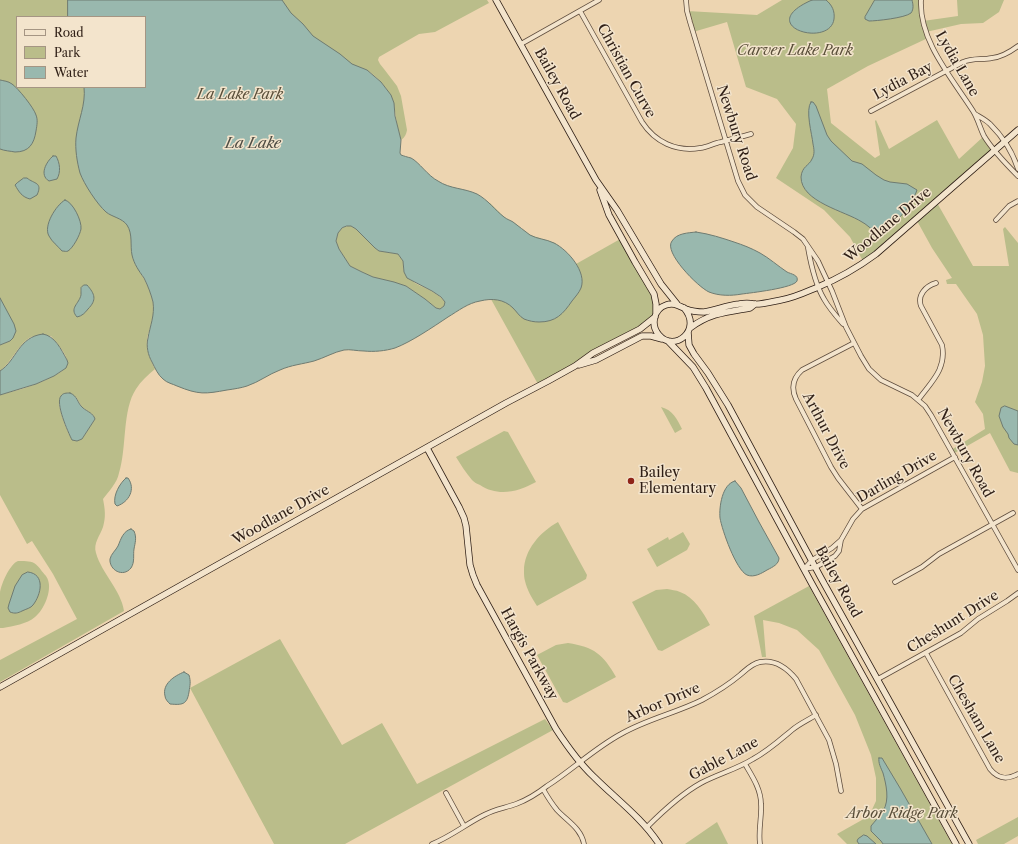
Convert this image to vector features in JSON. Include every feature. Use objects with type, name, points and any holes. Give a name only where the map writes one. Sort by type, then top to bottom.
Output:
[{"type":"street","name":"Bailey Road","points":[[496,0],[596,180],[617,210],[661,284],[678,305]]},
{"type":"street","points":[[521,44],[599,0]]},
{"type":"street","name":"Newbury Road","points":[[686,0],[686,11],[738,181],[745,195],[757,207],[798,235],[818,261],[846,327],[865,363],[874,374],[881,380],[918,400],[932,415],[1018,570]]},
{"type":"street","name":"Lydia Lane","points":[[921,0],[921,12],[924,28],[946,71],[974,114],[984,136],[1018,176]]},
{"type":"street","name":"Christian Curve","points":[[580,11],[642,122],[656,138],[672,146],[685,149],[701,148],[751,134]]},
{"type":"street","name":"Lydia Bay","points":[[871,111],[966,61],[1001,56],[1018,46]]},
{"type":"street","name":"Lydia Lane","points":[[974,114],[991,125],[1004,142],[1018,169]]},
{"type":"street","name":"Woodlane Drive","points":[[684,308],[703,312],[739,304],[755,304],[789,298],[819,287],[852,271],[876,254],[1018,130]]},
{"type":"street","name":"Bailey Road","points":[[596,180],[610,214],[635,262],[654,294],[656,304],[655,316]]},
{"type":"street","points":[[996,220],[1009,206],[1018,201]]},
{"type":"street","name":"Newbury Road","points":[[807,246],[810,264],[819,287],[826,301],[846,327]]},
{"type":"street","points":[[918,400],[937,375],[943,358],[942,345],[920,302],[921,295],[925,290],[929,286],[936,283]]},
{"type":"street","points":[[674,304],[684,308],[688,312],[691,322],[689,330],[685,336],[678,340],[667,340],[662,338],[654,326],[655,316],[660,309],[666,305],[674,304]]},
{"type":"street","name":"Woodlane Drive","points":[[689,330],[700,321],[713,315],[750,308],[755,304]]},
{"type":"street","name":"Woodlane Drive","points":[[0,687],[506,403],[575,366],[593,353],[640,328],[655,316]]},
{"type":"street","name":"Bailey Road","points":[[689,330],[690,345],[694,354],[728,405],[812,560],[970,844]]},
{"type":"street","name":"Woodlane Drive","points":[[575,366],[596,360],[642,336],[651,336],[667,340]]},
{"type":"street","name":"Bailey Road","points":[[667,340],[689,363],[706,388],[956,844]]},
{"type":"street","name":"Arthur Drive","points":[[854,342],[804,369],[799,373],[795,380],[793,389],[796,399],[833,470],[862,509]]},
{"type":"street","name":"Hargis Parkway","points":[[427,448],[464,518],[470,565],[477,585],[556,729],[580,763],[646,827],[659,844]]},
{"type":"street","name":"Darling Drive","points":[[804,569],[812,560],[829,550],[841,540],[853,519],[862,509],[955,457]]},
{"type":"street","points":[[895,582],[922,567],[939,554],[1013,513]]},
{"type":"street","name":"Darling Drive","points":[[804,569],[816,567],[838,554],[841,540]]},
{"type":"street","name":"Cheshunt Drive","points":[[878,679],[961,633],[978,619],[1018,593]]},
{"type":"street","name":"Chesham Lane","points":[[926,653],[990,769],[998,776],[1003,778],[1009,778],[1018,774]]},
{"type":"street","name":"Arbor Drive","points":[[432,844],[495,809],[517,804],[528,799],[620,734],[642,723],[694,703],[721,688],[758,662],[772,662],[782,666],[796,679],[829,740],[833,751],[841,791]]},
{"type":"street","name":"Gable Lane","points":[[646,827],[680,798],[702,782],[745,764],[816,715]]},
{"type":"street","points":[[745,764],[760,795],[760,844]]},
{"type":"street","points":[[543,789],[556,809],[578,830],[584,844]]},
{"type":"street","points":[[446,793],[464,826]]},
{"type":"green space","name":"La Lake Park","points":[[0,0],[487,0],[489,3],[435,32],[419,34],[379,57],[378,60],[380,64],[397,86],[401,96],[407,130],[405,136],[401,140],[394,106],[389,93],[374,75],[365,69],[135,263],[152,297],[154,309],[147,339],[147,346],[155,369],[140,383],[132,398],[127,418],[118,477],[103,499],[105,520],[95,546],[102,568],[119,596],[124,611],[0,682],[0,660],[77,619],[53,574],[32,541],[27,544],[0,495],[0,395],[29,387],[45,380],[65,369],[67,365],[66,358],[62,350],[51,336],[33,336],[23,344],[0,371],[0,345],[10,341],[13,338],[0,335]],"holes":[[[76,397],[82,407],[93,415],[95,419],[82,439],[75,441],[69,434],[59,404]]]},
{"type":"green space","name":"Carver Lake Park","points":[[782,0],[921,0],[923,21],[958,16],[957,0],[1004,0],[999,12],[983,23],[961,24],[926,32],[928,38],[868,66],[827,89],[831,123],[875,158],[880,155],[876,120],[889,149],[937,120],[959,159],[984,136],[995,150],[936,201],[973,266],[1009,266],[1003,229],[1005,227],[1018,243],[1018,473],[1010,471],[990,433],[953,454],[951,450],[985,429],[983,414],[975,402],[982,382],[985,366],[983,335],[977,314],[956,284],[947,284],[946,280],[952,278],[932,248],[916,219],[864,263],[850,237],[824,210],[776,178],[793,148],[796,124],[777,99],[746,87],[727,22],[693,32],[687,11],[757,15]]},
{"type":"green space","points":[[490,203],[505,218],[530,235],[555,243],[567,253],[576,264],[622,238],[652,290],[655,315],[648,323],[539,386],[450,225]]},
{"type":"green space","points":[[351,226],[356,229],[379,251],[398,254],[403,261],[404,272],[406,275],[415,283],[438,296],[445,302],[444,306],[440,309],[436,308],[406,286],[373,277],[350,266],[339,249],[336,241],[338,233],[342,228]]},
{"type":"green space","points":[[661,407],[672,413],[682,429],[675,433]]},
{"type":"green space","points":[[504,431],[508,432],[536,482],[515,491],[508,492],[494,491],[477,484],[472,480],[456,457]]},
{"type":"green space","points":[[558,522],[587,575],[586,579],[537,606],[524,579],[525,563],[534,542],[551,526]]},
{"type":"green space","points":[[683,532],[690,544],[687,550],[657,567],[647,549],[668,537],[669,540]]},
{"type":"green space","points":[[18,561],[32,562],[39,567],[48,580],[48,595],[41,610],[32,619],[20,624],[0,628],[1,589],[9,570]]},
{"type":"green space","name":"Arbor Ridge Park","points":[[809,586],[952,844],[847,844],[837,834],[869,816],[876,801],[876,778],[871,755],[855,715],[819,650],[797,630],[779,623],[763,620],[766,657],[762,657],[754,616]]},
{"type":"green space","points":[[667,589],[678,591],[690,597],[701,610],[710,625],[662,651],[658,650],[632,602],[656,590]]},
{"type":"green space","points":[[280,639],[342,745],[382,723],[417,784],[545,719],[553,730],[345,844],[274,844],[190,688]]},
{"type":"green space","points":[[568,643],[591,649],[597,653],[607,663],[616,677],[567,703],[563,702],[537,655],[556,645]]},
{"type":"green space","points":[[1018,817],[1018,836],[1004,844],[978,844],[976,840]]},
{"type":"green space","points":[[717,822],[728,844],[685,844]]},
{"type":"water","name":"La Lake","points":[[68,0],[282,0],[291,13],[313,36],[352,64],[367,70],[381,82],[391,95],[401,140],[401,155],[414,160],[434,179],[443,184],[481,196],[504,217],[530,235],[559,246],[570,256],[579,269],[582,282],[581,288],[569,306],[555,319],[550,321],[533,322],[522,318],[513,308],[502,301],[484,300],[467,305],[429,330],[395,348],[376,351],[344,350],[314,361],[284,368],[242,387],[213,392],[202,393],[191,391],[166,382],[158,373],[148,353],[147,341],[153,316],[153,302],[144,278],[133,258],[129,229],[127,225],[106,212],[99,204],[84,183],[80,173],[77,160],[76,138],[84,88],[146,88],[146,16],[68,16]],"holes":[[[351,226],[379,251],[398,254],[403,261],[404,272],[407,278],[441,297],[445,302],[444,306],[440,309],[436,308],[406,286],[373,277],[350,266],[339,249],[336,241],[338,233],[342,228]]]},
{"type":"water","points":[[812,0],[826,0],[831,6],[834,19],[829,28],[820,32],[809,33],[799,30],[792,25],[790,18],[796,10]]},
{"type":"water","points":[[875,0],[912,0],[913,10],[908,15],[884,20],[869,21],[865,19],[865,17]]},
{"type":"water","points":[[0,80],[9,82],[22,94],[35,112],[37,125],[34,140],[24,151],[15,152],[0,149]]},
{"type":"water","points":[[811,102],[813,102],[816,106],[827,135],[831,141],[852,161],[862,164],[884,180],[907,184],[917,190],[906,210],[888,227],[874,231],[862,222],[825,205],[808,193],[803,186],[801,177],[802,173],[804,168],[811,161],[814,153],[809,122],[809,106]]},
{"type":"water","points":[[53,156],[56,156],[60,168],[57,179],[49,181],[44,175],[44,172],[46,165]]},
{"type":"water","points":[[24,178],[27,178],[37,184],[39,188],[37,195],[30,199],[21,194],[15,185]]},
{"type":"water","points":[[65,200],[71,204],[76,212],[80,221],[81,229],[70,249],[68,251],[62,251],[49,236],[48,227],[54,211]]},
{"type":"water","points":[[696,232],[741,244],[760,253],[787,272],[796,276],[797,281],[794,284],[780,288],[738,295],[721,295],[709,292],[690,277],[672,253],[671,246],[674,238],[683,234]]},
{"type":"water","points":[[84,285],[87,285],[92,291],[94,300],[86,312],[77,317],[74,308],[80,298],[81,288]]},
{"type":"water","points":[[0,298],[14,324],[16,331],[10,341],[0,345]]},
{"type":"water","points":[[43,334],[51,337],[60,347],[68,363],[66,368],[54,376],[36,384],[0,395],[0,371],[6,366],[23,344],[35,336]]},
{"type":"water","points":[[65,393],[70,393],[75,396],[81,406],[92,414],[95,419],[82,439],[77,441],[72,440],[70,436],[60,405],[62,395]]},
{"type":"water","points":[[1005,406],[1018,411],[1018,445],[1014,444],[1009,438],[999,416],[1001,408]]},
{"type":"water","points":[[128,478],[131,486],[130,495],[125,501],[117,506],[115,504],[116,493],[121,483]]},
{"type":"water","points":[[735,481],[741,488],[779,558],[777,564],[755,576],[747,575],[738,566],[720,518],[720,508],[724,491],[727,486]]},
{"type":"water","points":[[131,529],[134,531],[136,538],[133,563],[128,571],[117,571],[110,563],[111,555],[118,546],[124,533]]},
{"type":"water","points":[[28,572],[38,577],[40,581],[40,591],[36,601],[30,608],[18,613],[10,612],[8,608],[15,586],[22,575]]},
{"type":"water","points":[[184,672],[189,675],[190,680],[187,700],[181,704],[170,704],[165,697],[165,688],[173,678]]},
{"type":"water","points":[[879,758],[882,758],[932,844],[883,844],[871,831],[871,826],[885,807],[887,797],[883,773],[879,764]]},
{"type":"water","points":[[864,835],[876,844],[859,844],[857,841],[858,839]]},
{"type":"place","name":"Bailey Elementary","points":[[631,481]]}]
